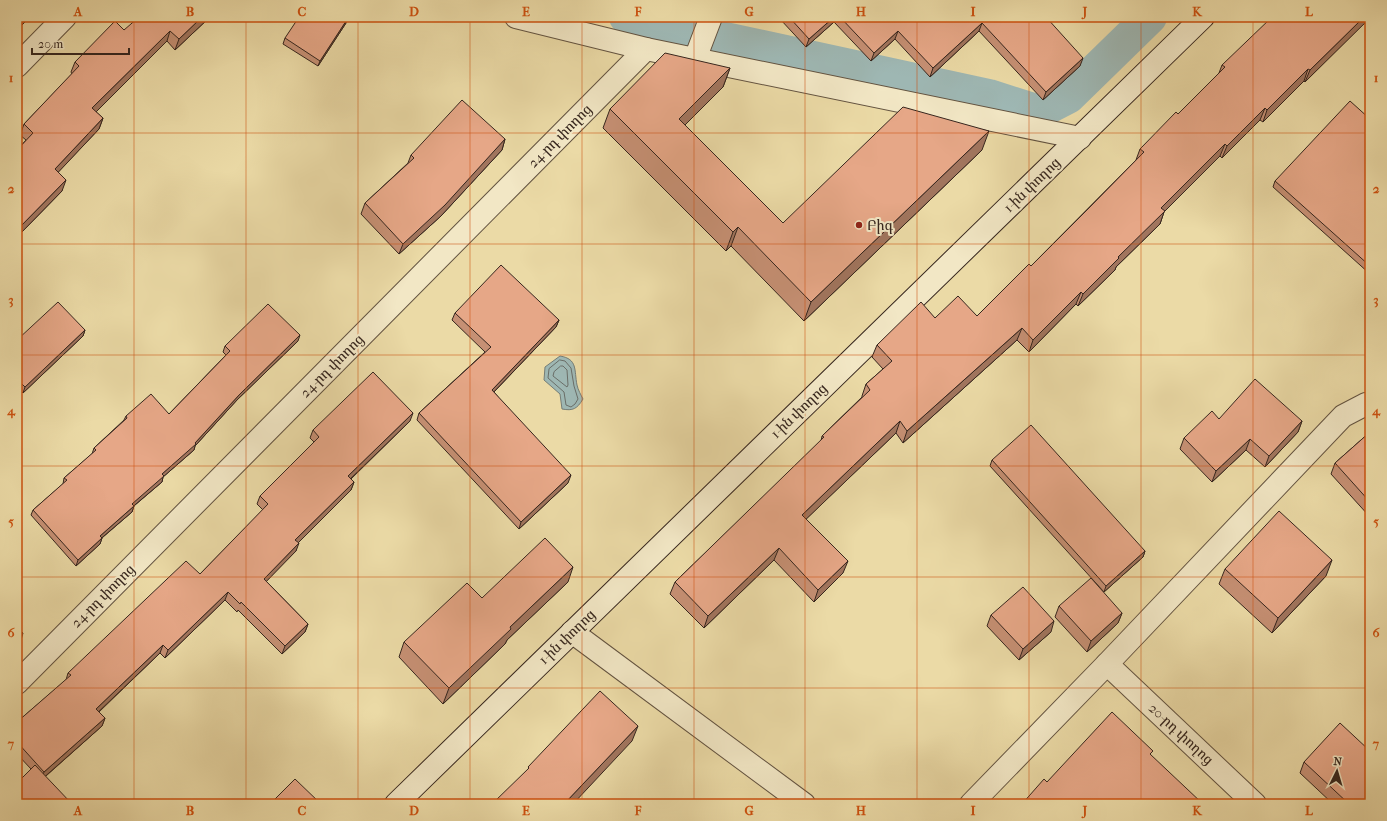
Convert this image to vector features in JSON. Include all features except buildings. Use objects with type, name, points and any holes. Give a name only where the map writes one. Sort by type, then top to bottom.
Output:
[{"type":"street","points":[[17,66],[65,17]]},
{"type":"street","points":[[516,17],[646,49],[1080,138]]},
{"type":"street","points":[[695,59],[710,17]]},
{"type":"street","name":"1-ին փողոց","points":[[396,804],[1203,17]]},
{"type":"street","name":"24-րդ փողոց","points":[[17,683],[646,49]]},
{"type":"street","points":[[971,804],[1107,664],[1342,416],[1368,404]]},
{"type":"street","points":[[572,632],[804,804]]},
{"type":"street","name":"20-րդ փողոց","points":[[1107,664],[1254,804]]},
{"type":"water","points":[[560,356],[566,357],[574,366],[577,387],[583,399],[577,407],[569,410],[562,409],[560,394],[544,380],[545,367]]},
{"type":"waterway","points":[[626,17],[691,33]]},
{"type":"waterway","points":[[721,38],[989,96],[1039,112],[1068,97],[1150,17]]},
{"type":"place","name":"Բիգ","points":[[859,225]]}]
